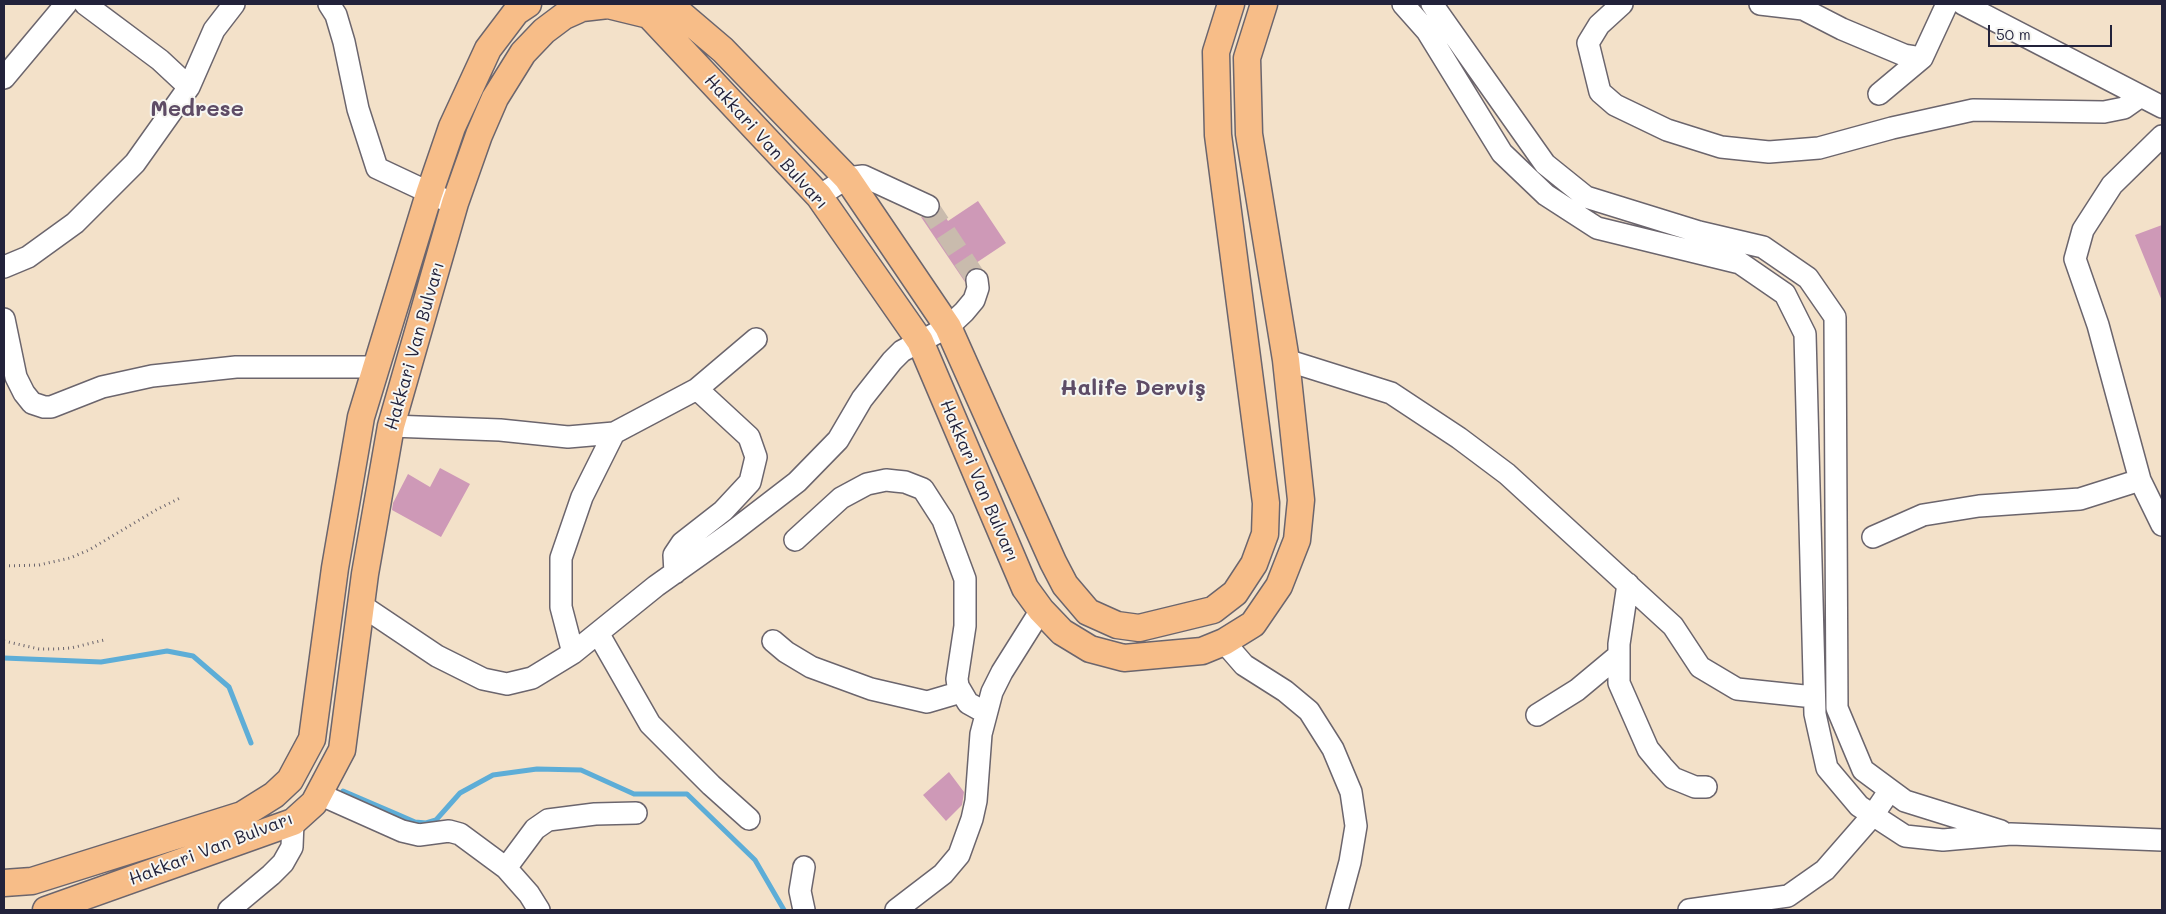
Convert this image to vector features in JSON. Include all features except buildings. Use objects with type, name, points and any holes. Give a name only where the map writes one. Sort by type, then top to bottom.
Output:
[{"type":"main road","name":"Hakkari Van Bulvarı","points":[[4,883],[32,881],[242,815],[274,795],[290,780],[312,739],[335,568],[361,418],[428,194],[452,127],[488,49],[516,12],[528,4]]},
{"type":"main road","name":"Hakkari Van Bulvarı","points":[[669,4],[723,50],[847,178],[948,327],[1065,585],[1088,612],[1117,625],[1139,628],[1213,610],[1235,593],[1254,564],[1265,534],[1266,504],[1218,135],[1216,52],[1231,4]]},
{"type":"main road","name":"Hakkari Van Bulvarı","points":[[46,910],[293,822],[314,803],[342,750],[361,605],[391,426],[455,203],[479,135],[495,98],[523,53],[544,31],[581,6],[608,5],[649,15],[820,196],[920,341],[1025,588],[1041,610],[1062,632],[1090,649],[1124,658],[1202,652],[1224,642],[1253,624],[1279,586],[1297,540],[1301,500],[1286,360],[1249,134],[1247,58],[1264,4]]},
{"type":"main road","points":[[274,795],[293,822]]},
{"type":"street","points":[[4,78],[66,4]]},
{"type":"street","points":[[85,4],[160,60],[189,87]]},
{"type":"street","points":[[4,268],[28,257],[75,223],[135,163],[189,87],[214,30],[234,4]]},
{"type":"street","points":[[329,4],[336,15],[344,42],[358,109],[377,168],[428,194],[455,203]]},
{"type":"street","points":[[1403,4],[1427,31],[1502,153],[1546,196],[1597,228],[1740,264],[1785,294],[1805,334],[1815,714],[1827,768],[1859,806],[1905,836],[1943,840],[2011,834],[2162,840]]},
{"type":"street","points":[[1432,4],[1545,164],[1586,198],[1699,232],[1763,247],[1808,278],[1835,317],[1837,708],[1863,770],[1905,801],[2011,834]]},
{"type":"street","points":[[1622,4],[1599,25],[1588,43],[1600,92],[1615,105],[1667,130],[1720,147],[1769,152],[1819,148],[1892,128],[1973,110],[2104,112],[2124,108],[2141,96]]},
{"type":"street","points":[[1760,4],[1803,8],[1842,30],[1904,55],[1922,58]]},
{"type":"street","points":[[1879,94],[1922,58],[1947,4]]},
{"type":"street","points":[[1962,4],[2162,107]]},
{"type":"street","points":[[2162,136],[2112,185],[2083,230],[2075,259],[2098,325],[2140,480],[2162,524]]},
{"type":"street","points":[[820,196],[847,178],[863,176],[928,206]]},
{"type":"street","points":[[361,605],[437,656],[484,679],[495,682],[515,683],[532,678],[573,653],[675,573],[797,482],[838,440],[862,399],[881,373],[902,351],[948,327],[964,312],[974,300],[978,288],[977,280]]},
{"type":"street","points":[[4,319],[16,377],[27,398],[38,406],[44,407],[51,407],[102,387],[152,376],[236,367],[376,367]]},
{"type":"street","points":[[391,426],[500,430],[568,437],[614,433],[697,388],[756,340]]},
{"type":"street","points":[[1286,360],[1391,393],[1460,438],[1507,474],[1674,626],[1700,667],[1737,689],[1814,697]]},
{"type":"street","points":[[675,573],[674,556],[682,543],[723,511],[750,482],[756,457],[749,437],[697,388]]},
{"type":"street","points":[[573,653],[561,607],[561,558],[582,497],[614,433]]},
{"type":"street","points":[[795,540],[841,498],[867,484],[886,480],[905,482],[923,489],[943,520],[965,579],[965,626],[957,679],[961,692],[968,703],[986,713]]},
{"type":"street","points":[[1873,537],[1923,515],[1979,506],[2080,499],[2140,480]]},
{"type":"street","points":[[1628,584],[1619,655],[1619,683],[1648,749],[1672,778],[1695,787],[1706,787]]},
{"type":"street","points":[[896,910],[943,874],[952,865],[963,846],[976,801],[982,734],[986,713],[1002,672],[1041,610]]},
{"type":"street","points":[[598,633],[650,724],[711,785],[750,820]]},
{"type":"street","points":[[773,641],[811,668],[871,689],[927,702],[961,692]]},
{"type":"street","points":[[1224,642],[1244,665],[1285,691],[1309,711],[1333,749],[1350,792],[1356,826],[1350,862],[1337,910]]},
{"type":"street","points":[[1537,715],[1578,690],[1619,655]]},
{"type":"street","points":[[1689,910],[1788,896],[1825,870],[1873,815],[1890,790]]},
{"type":"street","points":[[319,794],[410,833],[454,832],[493,857],[506,868],[529,894],[539,910]]},
{"type":"street","points":[[506,868],[535,829],[548,820],[594,814],[636,814]]},
{"type":"street","points":[[229,910],[283,863],[292,847],[293,822]]},
{"type":"street","points":[[804,867],[800,891],[804,910]]},
{"type":"path","points":[[4,566],[39,565],[70,558],[89,550],[156,510],[182,497]]},
{"type":"path","points":[[4,641],[39,649],[55,649],[104,640]]},
{"type":"waterway","points":[[4,658],[101,662],[167,651],[193,656],[229,687],[251,743]]},
{"type":"waterway","points":[[343,791],[415,822],[426,823],[436,820],[460,793],[493,775],[537,769],[581,770],[634,794],[687,794],[755,860],[784,910]]},
{"type":"tunnel","points":[[928,206],[977,280]]},
{"type":"district","name":"Medrese","points":[[197,109]]},
{"type":"district","name":"Halife Derviş","points":[[1133,388]]}]
